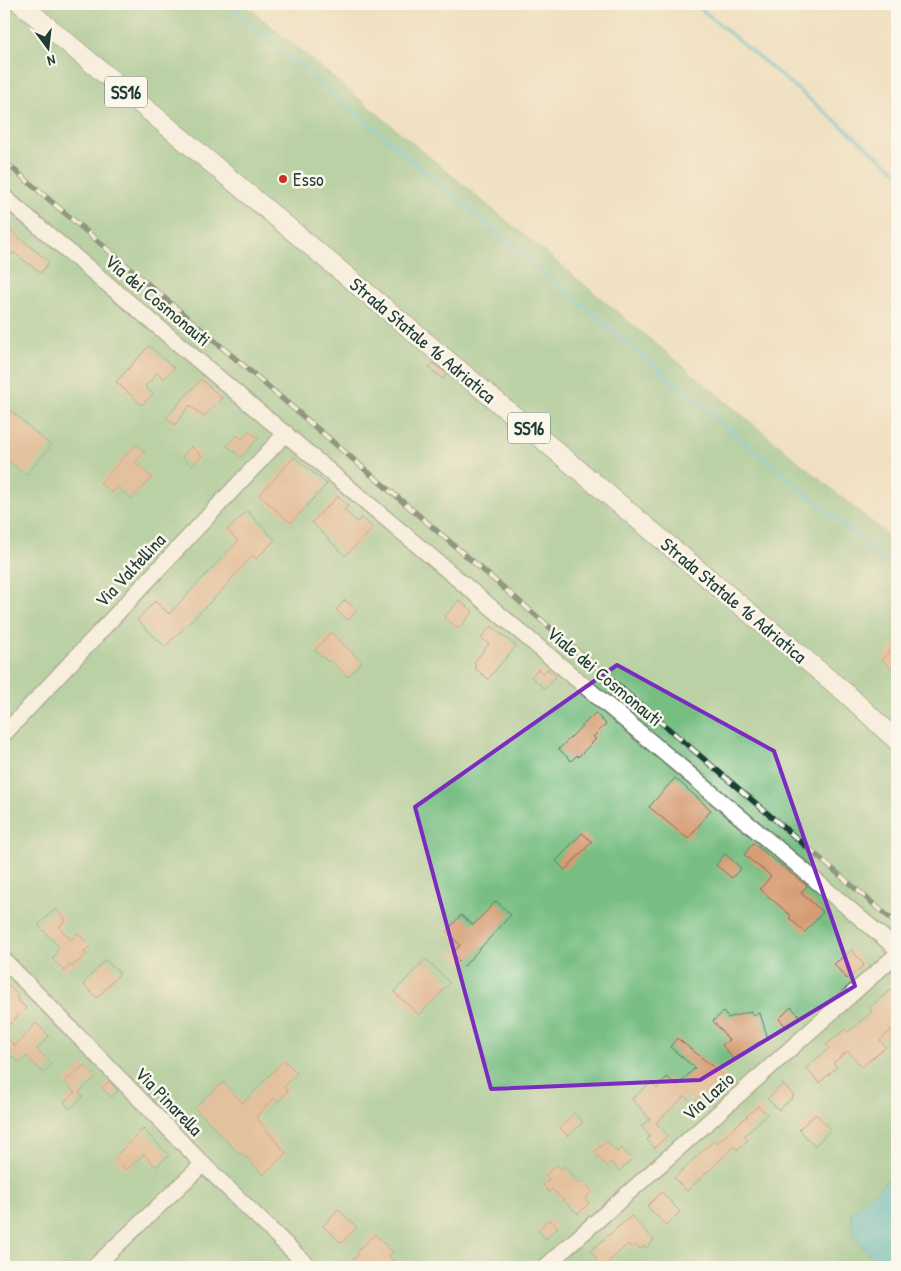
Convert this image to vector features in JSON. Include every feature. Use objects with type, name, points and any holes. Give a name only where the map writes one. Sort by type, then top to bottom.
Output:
[{"type":"main road","name":"Strada Statale 16 Adriatica","points":[[21,4],[871,716],[897,741]]},
{"type":"main road","name":"Strada Statale 16 Adriatica","points":[[871,716],[897,734]]},
{"type":"street","name":"Via dei Cosmonauti","points":[[4,197],[286,433]]},
{"type":"street","name":"Via Valtellina","points":[[4,734],[286,433]]},
{"type":"street","name":"Viale dei Cosmonauti","points":[[286,433],[897,949]]},
{"type":"street","name":"Via Lazio","points":[[545,1267],[897,954]]},
{"type":"street","name":"Via Pinarella","points":[[4,960],[203,1164],[309,1267]]},
{"type":"street","points":[[94,1267],[203,1164]]},
{"type":"highlighted area","points":[[617,665],[774,751],[855,986],[700,1080],[491,1089],[415,807]]},
{"type":"green space","points":[[4,4],[244,4],[897,543],[897,1267],[4,1267]]},
{"type":"water","points":[[897,1172],[897,1267],[881,1267],[853,1236],[851,1212]]},
{"type":"building","points":[[4,225],[49,262],[41,273],[13,252],[4,264]]},
{"type":"building","points":[[149,346],[174,368],[164,379],[157,373],[145,387],[153,394],[142,405],[116,382]]},
{"type":"building","points":[[433,363],[447,374],[443,379],[429,368]]},
{"type":"building","points":[[201,379],[222,398],[203,417],[190,405],[175,425],[166,418]]},
{"type":"building","points":[[4,405],[51,446],[26,475],[4,456]]},
{"type":"building","points":[[249,431],[258,438],[241,457],[227,446],[237,435],[242,439]]},
{"type":"building","points":[[136,444],[145,452],[135,462],[152,478],[132,499],[118,487],[112,493],[100,483]]},
{"type":"building","points":[[191,446],[202,456],[192,466],[182,457]]},
{"type":"building","points":[[294,457],[327,484],[291,523],[259,495]]},
{"type":"building","points":[[338,496],[348,506],[344,510],[357,522],[362,517],[373,529],[345,556],[312,522]]},
{"type":"building","points":[[247,511],[275,540],[256,559],[253,555],[222,590],[165,647],[137,620],[155,601],[169,614],[238,541],[227,530]]},
{"type":"building","points":[[345,600],[357,610],[348,620],[336,610]]},
{"type":"building","points":[[459,600],[473,612],[458,629],[444,617]]},
{"type":"building","points":[[491,626],[516,646],[488,679],[476,669],[474,662],[489,644],[481,638]]},
{"type":"building","points":[[331,632],[362,662],[348,677],[330,660],[328,662],[315,650]]},
{"type":"building","points":[[897,642],[897,674],[882,660]]},
{"type":"building","points":[[538,669],[543,674],[547,669],[556,676],[545,689],[531,677]]},
{"type":"building","points":[[595,713],[606,724],[593,737],[596,739],[578,757],[577,755],[571,761],[559,749]]},
{"type":"building","points":[[675,778],[711,810],[688,839],[649,807]]},
{"type":"building","points":[[582,833],[592,842],[565,870],[556,861]]},
{"type":"building","points":[[753,843],[807,886],[801,893],[823,912],[805,932],[789,918],[791,916],[760,889],[771,876],[744,855]]},
{"type":"building","points":[[725,854],[741,868],[732,878],[716,865]]},
{"type":"building","points":[[496,901],[511,915],[464,966],[452,954],[460,945],[446,932],[461,915],[473,925]]},
{"type":"building","points":[[56,909],[66,920],[59,927],[71,940],[78,933],[90,946],[84,952],[87,954],[72,967],[70,965],[64,971],[52,958],[58,953],[56,950],[59,947],[38,925]]},
{"type":"building","points":[[852,950],[864,965],[847,979],[834,964]]},
{"type":"building","points":[[426,959],[450,983],[419,1015],[394,992]]},
{"type":"building","points":[[105,960],[120,973],[97,998],[83,984]]},
{"type":"building","points":[[4,980],[18,995],[16,998],[26,1008],[4,1030]]},
{"type":"building","points":[[897,984],[897,1025],[880,1040],[886,1047],[862,1067],[848,1051],[833,1063],[837,1067],[819,1083],[806,1068],[829,1048],[826,1045],[845,1029],[848,1032],[872,1012],[869,1008]]},
{"type":"building","points":[[791,1007],[800,1016],[788,1028],[779,1019]]},
{"type":"building","points":[[751,1011],[753,1015],[760,1013],[768,1039],[757,1043],[735,1061],[722,1045],[729,1040],[713,1021],[723,1012],[728,1018]]},
{"type":"building","points":[[36,1023],[49,1036],[37,1049],[52,1064],[43,1073],[27,1056],[20,1063],[4,1050],[4,1035],[15,1046]]},
{"type":"building","points":[[677,1038],[726,1077],[702,1100],[700,1097],[693,1104],[685,1096],[656,1123],[668,1135],[655,1148],[647,1140],[650,1136],[641,1126],[650,1119],[632,1099],[651,1082],[657,1089],[667,1077],[677,1086],[695,1068],[670,1047]]},
{"type":"building","points":[[284,1060],[297,1073],[284,1087],[288,1091],[278,1102],[274,1098],[256,1117],[286,1153],[263,1175],[242,1153],[240,1155],[195,1108],[223,1082],[243,1103]]},
{"type":"building","points":[[84,1065],[96,1077],[79,1092],[83,1097],[70,1109],[64,1102],[75,1093],[65,1082]]},
{"type":"building","points":[[109,1081],[118,1091],[112,1097],[102,1088]]},
{"type":"building","points":[[783,1084],[794,1096],[779,1110],[767,1099]]},
{"type":"building","points":[[758,1106],[767,1114],[744,1136],[748,1140],[737,1150],[734,1147],[687,1191],[674,1178],[714,1140],[717,1143]]},
{"type":"building","points":[[574,1113],[583,1122],[568,1136],[560,1128]]},
{"type":"building","points":[[816,1114],[831,1130],[814,1146],[799,1129]]},
{"type":"building","points":[[143,1129],[169,1155],[156,1167],[144,1154],[126,1170],[114,1158]]},
{"type":"building","points":[[607,1141],[617,1152],[621,1148],[632,1159],[619,1171],[611,1162],[607,1166],[594,1152]]},
{"type":"building","points":[[557,1165],[561,1169],[564,1166],[579,1184],[582,1181],[592,1191],[585,1199],[589,1203],[578,1214],[552,1189],[549,1192],[543,1185],[549,1179],[545,1175]]},
{"type":"building","points":[[662,1192],[680,1212],[666,1226],[647,1206]]},
{"type":"building","points":[[338,1209],[357,1227],[342,1243],[323,1226]]},
{"type":"building","points":[[631,1216],[654,1240],[646,1248],[644,1246],[641,1249],[636,1245],[632,1248],[628,1244],[603,1267],[599,1267],[594,1262],[597,1259],[590,1251]]},
{"type":"building","points":[[549,1219],[558,1227],[546,1239],[538,1230]]},
{"type":"building","points":[[375,1234],[393,1252],[389,1256],[394,1261],[388,1267],[356,1267],[351,1262],[358,1255],[356,1252]]},
{"type":"waterway","points":[[227,4],[897,571]]},
{"type":"waterway","points":[[695,4],[897,172]]},
{"type":"railway","points":[[4,161],[897,924]]},
{"type":"place","name":"Esso","points":[[283,179]]}]
